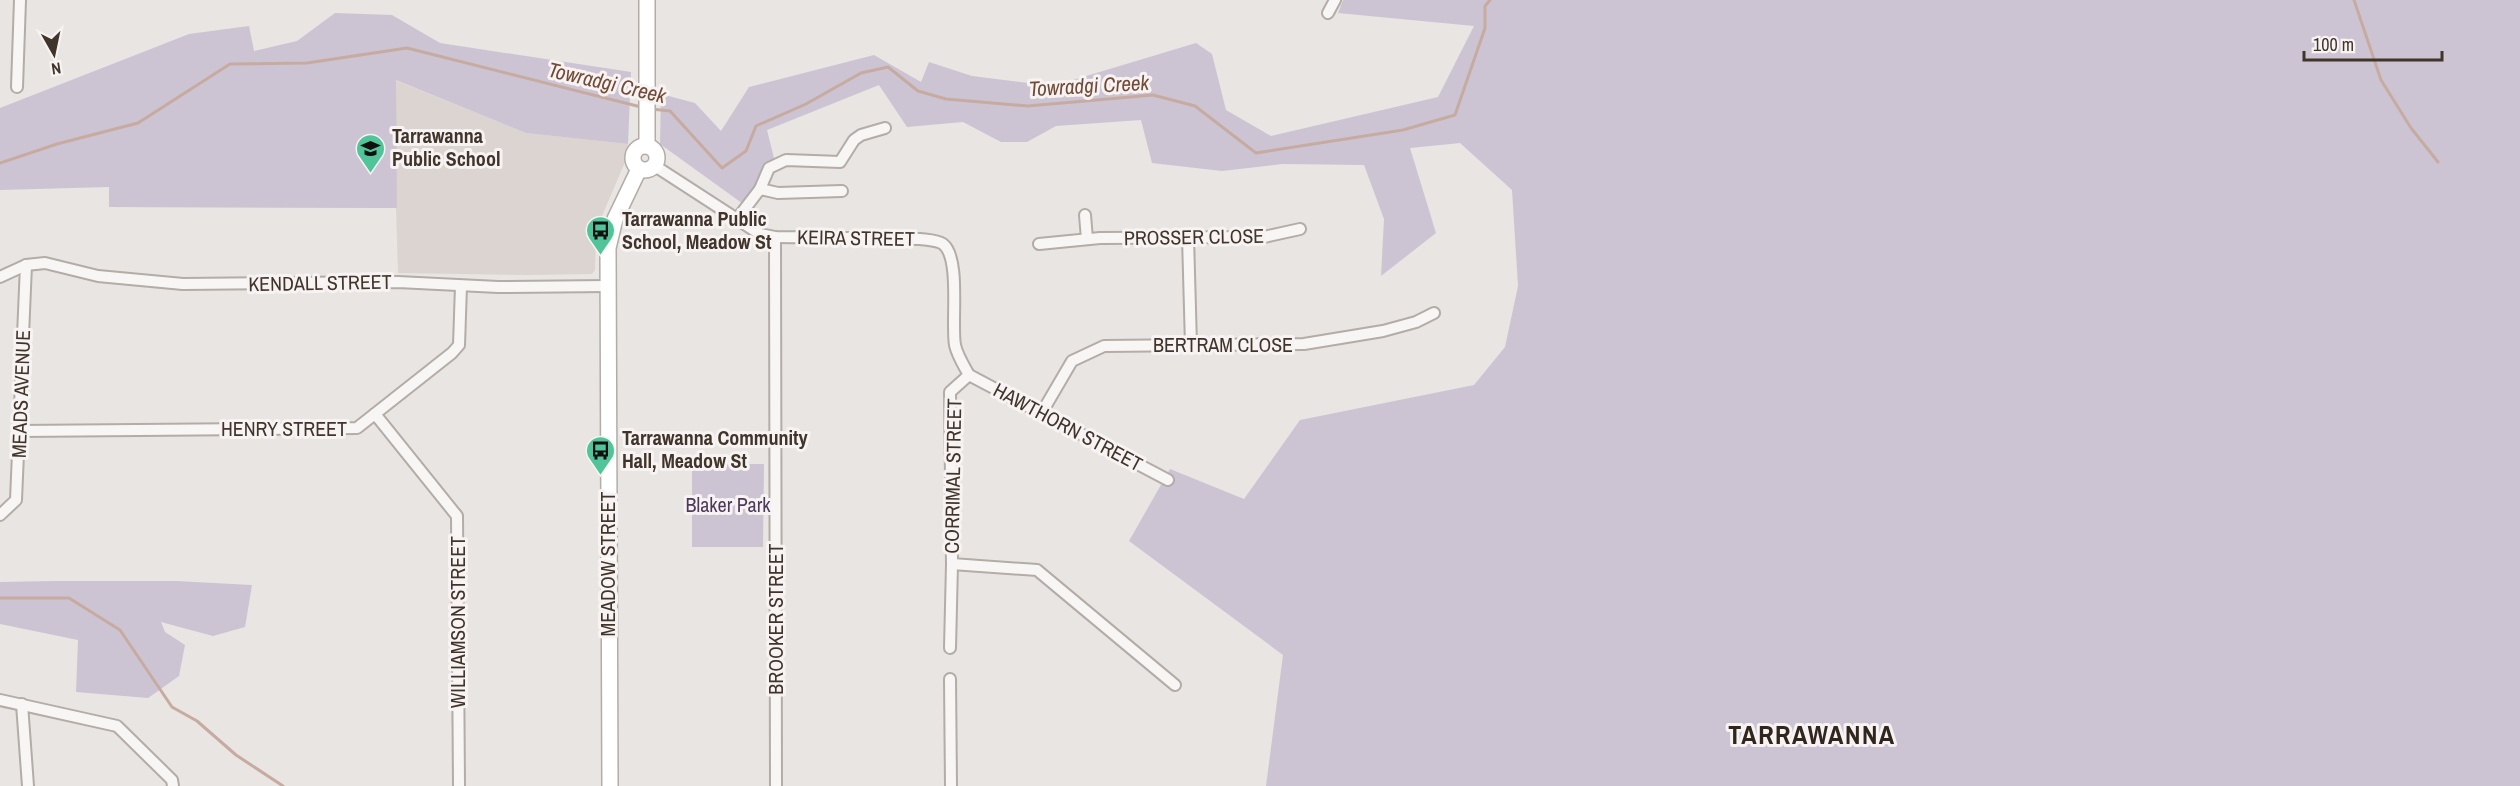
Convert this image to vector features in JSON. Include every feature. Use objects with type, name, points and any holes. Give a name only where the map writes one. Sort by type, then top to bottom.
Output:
[{"type":"main road","points":[[647,0],[647,146],[656,153],[657,161],[655,166],[646,171],[639,169],[634,163],[634,154],[639,148],[647,146]]},
{"type":"main road","name":"MEADOW STREET","points":[[610,786],[608,248],[611,231],[639,169]]},
{"type":"street","points":[[17,87],[20,0]]},
{"type":"street","points":[[1328,13],[1335,0]]},
{"type":"street","points":[[737,219],[760,189],[769,168],[786,160],[840,162],[854,140],[861,135],[885,128]]},
{"type":"street","name":"KEIRA STREET","points":[[655,166],[760,234],[775,237],[920,239],[943,244]]},
{"type":"street","points":[[760,189],[778,194],[843,191]]},
{"type":"street","points":[[1085,215],[1088,239]]},
{"type":"street","name":"PROSSER CLOSE","points":[[1039,244],[1088,239],[1264,237],[1300,229]]},
{"type":"street","name":"BROOKER STREET","points":[[775,237],[776,786]]},
{"type":"street","points":[[1188,237],[1191,345]]},
{"type":"street","name":"CORRIMAL STREET","points":[[943,244],[948,250],[952,263],[955,346],[969,375],[950,392],[952,564],[950,648]]},
{"type":"street","name":"KENDALL STREET","points":[[31,264],[45,263],[98,276],[183,284],[398,282],[461,286],[608,286]]},
{"type":"street","points":[[0,277],[31,264]]},
{"type":"street","name":"MEADS AVENUE","points":[[0,515],[16,500],[31,264]]},
{"type":"street","name":"HENRY STREET","points":[[19,431],[357,428],[459,345],[461,286]]},
{"type":"street","name":"BERTRAM CLOSE","points":[[1041,414],[1072,361],[1104,346],[1304,344],[1383,331],[1416,322],[1434,313]]},
{"type":"street","name":"HAWTHORN STREET","points":[[969,375],[1168,480]]},
{"type":"street","name":"WILLIAMSON STREET","points":[[375,414],[458,516],[459,786]]},
{"type":"street","points":[[952,564],[1037,570],[1175,685]]},
{"type":"street","points":[[950,679],[951,786]]},
{"type":"street","points":[[0,700],[117,726],[172,780],[173,786]]},
{"type":"street","points":[[22,704],[28,786]]},
{"type":"shaded area","name":"Tarrawanna Public School","points":[[395,80],[526,133],[628,144],[625,162],[596,230],[595,270],[592,274],[398,273],[396,208],[109,207]]},
{"type":"green space","points":[[1343,0],[2520,0],[2520,786],[1266,786],[1283,655],[1129,541],[1170,469],[1244,499],[1300,420],[1474,385],[1505,347],[1518,286],[1512,190],[1460,143],[1410,148],[1436,233],[1381,276],[1384,219],[1364,165],[1282,164],[1222,171],[1152,163],[1141,120],[1056,126],[1027,142],[1001,142],[963,122],[907,127],[879,85],[767,130],[775,162],[746,206],[660,144],[661,94],[695,103],[721,131],[749,87],[874,55],[921,82],[929,62],[972,76],[1053,86],[1196,43],[1212,54],[1226,110],[1271,136],[1438,97],[1474,26],[1338,13]]},
{"type":"green space","points":[[335,13],[392,15],[440,43],[631,72],[628,144],[526,133],[396,80],[397,208],[109,207],[109,187],[0,190],[0,108],[189,34],[249,26],[254,51],[297,41]]},
{"type":"green space","name":"Blaker Park","points":[[692,464],[764,464],[763,547],[692,547]]},
{"type":"green space","points":[[176,581],[252,585],[245,627],[213,636],[161,622],[165,632],[185,645],[179,676],[148,698],[76,692],[78,640],[0,624],[0,582]]},
{"type":"waterway","name":"Towradgi Creek","points":[[651,109],[670,111],[722,168],[746,151],[756,126],[806,104],[861,73],[888,67],[918,91],[946,99],[1028,106],[1153,95],[1195,106],[1256,153],[1403,130],[1455,115],[1485,28],[1485,6],[1490,0]]},
{"type":"waterway","name":"Towradgi Creek","points":[[2354,0],[2381,80],[2411,128],[2438,162]]},
{"type":"waterway","name":"Towradgi Creek","points":[[0,163],[57,144],[138,123],[230,64],[307,63],[407,48],[641,107]]},
{"type":"waterway","points":[[0,598],[69,598],[120,630],[172,707],[197,721],[236,755],[283,786]]},
{"type":"place","name":"Tarrawanna Public School","points":[[371,174]]},
{"type":"place","name":"Tarrawanna Public School, Meadow St","points":[[601,256]]},
{"type":"place","name":"Tarrawanna Community Hall, Meadow St","points":[[601,476]]},
{"type":"district","name":"TARRAWANNA","points":[[1812,735]]}]
